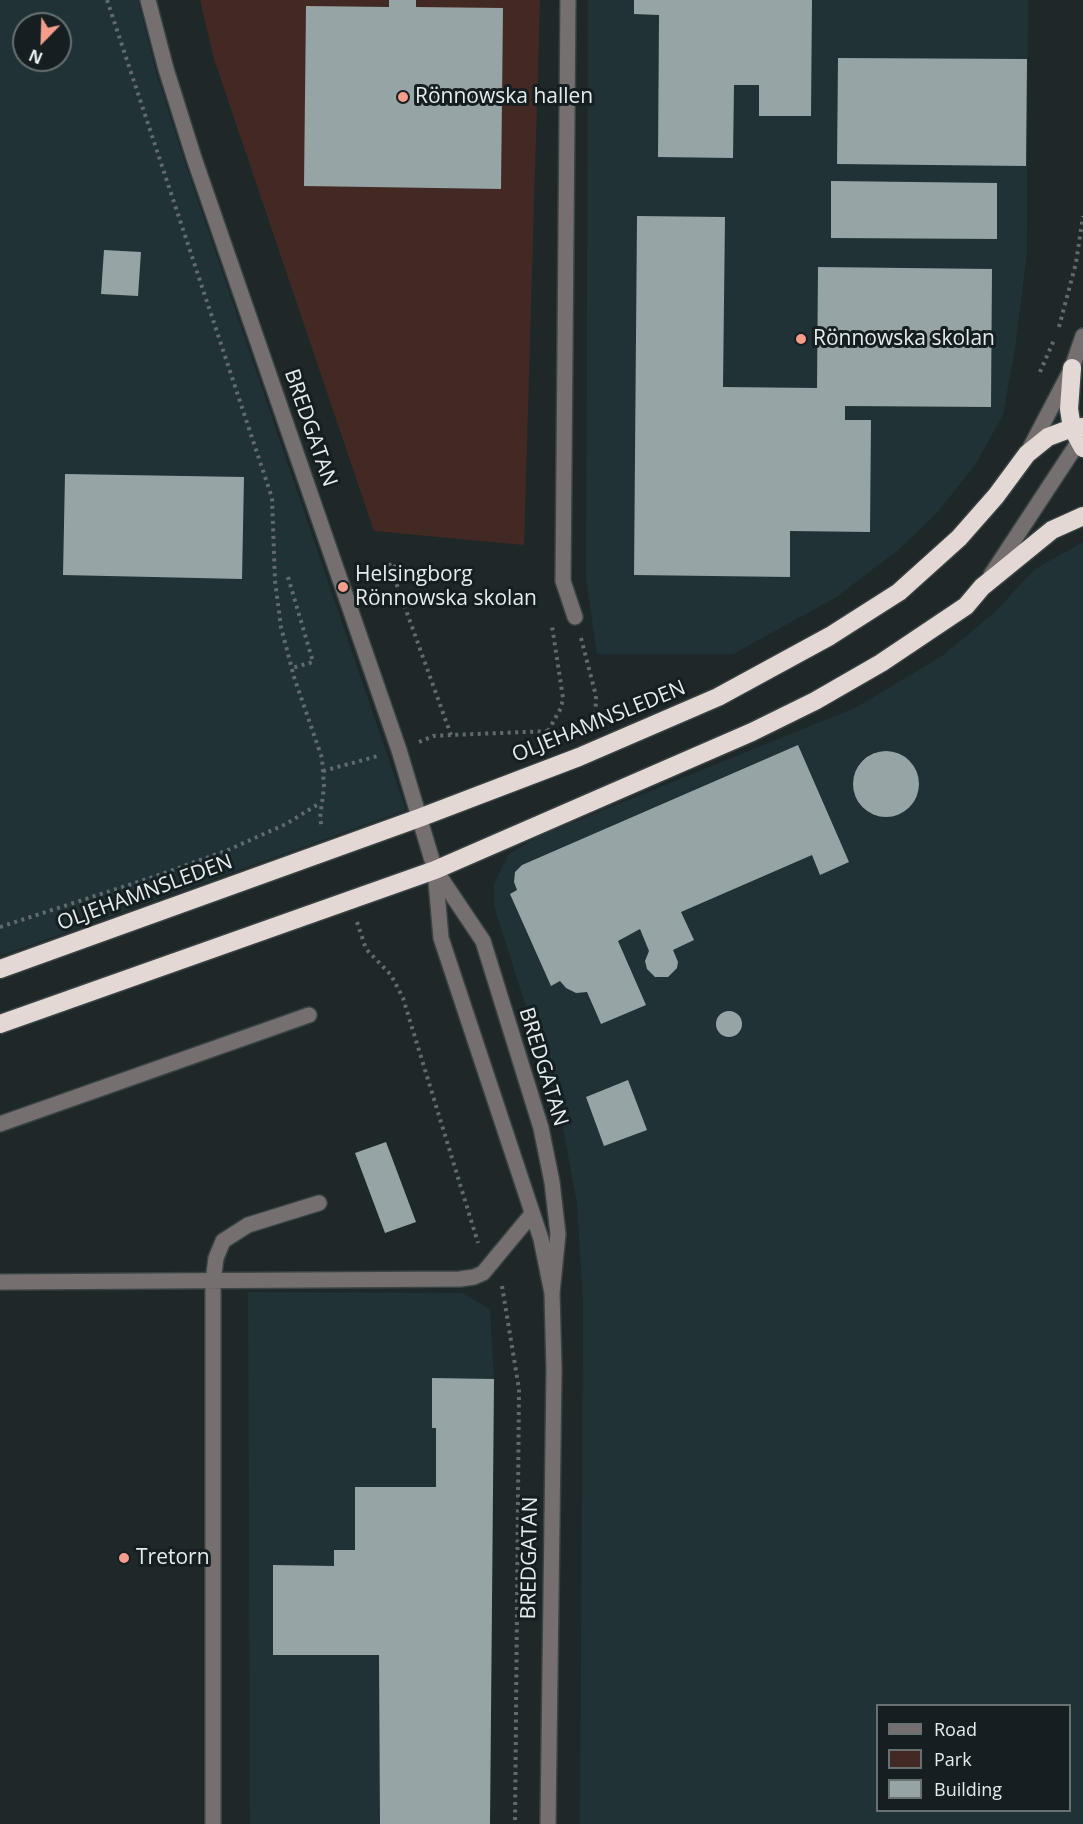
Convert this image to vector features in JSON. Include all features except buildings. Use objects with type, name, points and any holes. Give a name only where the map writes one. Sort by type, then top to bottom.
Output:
[{"type":"highway","points":[[1028,454],[1048,436],[1080,436],[1069,409],[1072,368]]},
{"type":"highway","name":"OLJEHAMNSLEDEN","points":[[0,969],[419,818],[610,745],[718,697],[830,636],[900,592],[959,538],[996,496],[1028,454]]},
{"type":"highway","points":[[0,1024],[435,870],[752,732],[815,701],[881,663],[966,606],[982,587],[1052,530],[1083,516]]},
{"type":"street","name":"BREDGATAN","points":[[148,0],[166,69],[194,158],[390,724],[435,870],[441,938],[541,1239],[552,1293]]},
{"type":"street","points":[[568,0],[563,581],[574,617]]},
{"type":"street","name":"OLJEHAMNSLEDEN","points":[[1028,454],[1072,368],[1083,336]]},
{"type":"street","points":[[982,587],[1080,436]]},
{"type":"street","name":"BREDGATAN","points":[[435,870],[483,941],[541,1128],[552,1182],[558,1234],[552,1293],[554,1369],[548,1824]]},
{"type":"street","points":[[0,1124],[309,1015]]},
{"type":"street","points":[[213,1824],[213,1281],[216,1258],[223,1241],[248,1225],[319,1203]]},
{"type":"street","points":[[0,1282],[460,1280],[483,1273],[492,1265],[532,1214]]},
{"type":"path","points":[[107,0],[272,498],[275,581],[281,627],[322,758],[324,787],[320,818],[331,849]]},
{"type":"path","points":[[1038,376],[1057,332],[1066,303],[1076,263],[1083,216]]},
{"type":"path","points":[[397,566],[388,567],[451,735],[582,730]]},
{"type":"path","points":[[288,577],[314,662],[292,668]]},
{"type":"path","points":[[548,731],[561,708],[564,691],[552,631],[553,618],[568,598]]},
{"type":"path","points":[[574,617],[596,696],[596,718],[593,729],[604,725]]},
{"type":"path","points":[[0,927],[228,850],[285,824],[321,803]]},
{"type":"path","points":[[350,901],[366,949],[391,975],[404,998],[475,1238],[492,1265],[507,1304],[519,1389],[515,1824]]},
{"type":"shaded area","points":[[0,0],[138,0],[156,72],[184,160],[406,810],[0,956]]},
{"type":"shaded area","name":"Rönnowska skolan","points":[[588,0],[1028,0],[1027,254],[1014,355],[1003,415],[975,465],[936,514],[897,551],[835,598],[733,654],[597,654],[586,578]]},
{"type":"shaded area","points":[[1083,542],[1083,1824],[580,1824],[583,1303],[577,1204],[561,1117],[494,906],[494,884],[508,855],[537,837],[857,707],[942,656],[995,612],[1035,569]]},
{"type":"shaded area","points":[[248,1292],[462,1293],[490,1309],[494,1379],[490,1824],[250,1824]]},
{"type":"green space","points":[[200,0],[540,0],[524,545],[374,531],[214,59]]},
{"type":"place","name":"Rönnowska hallen","points":[[403,97]]},
{"type":"place","name":"Rönnowska skolan","points":[[801,339]]},
{"type":"place","name":"Helsingborg Rönnowska skolan","points":[[343,587]]},
{"type":"place","name":"Tretorn","points":[[124,1558]]}]
